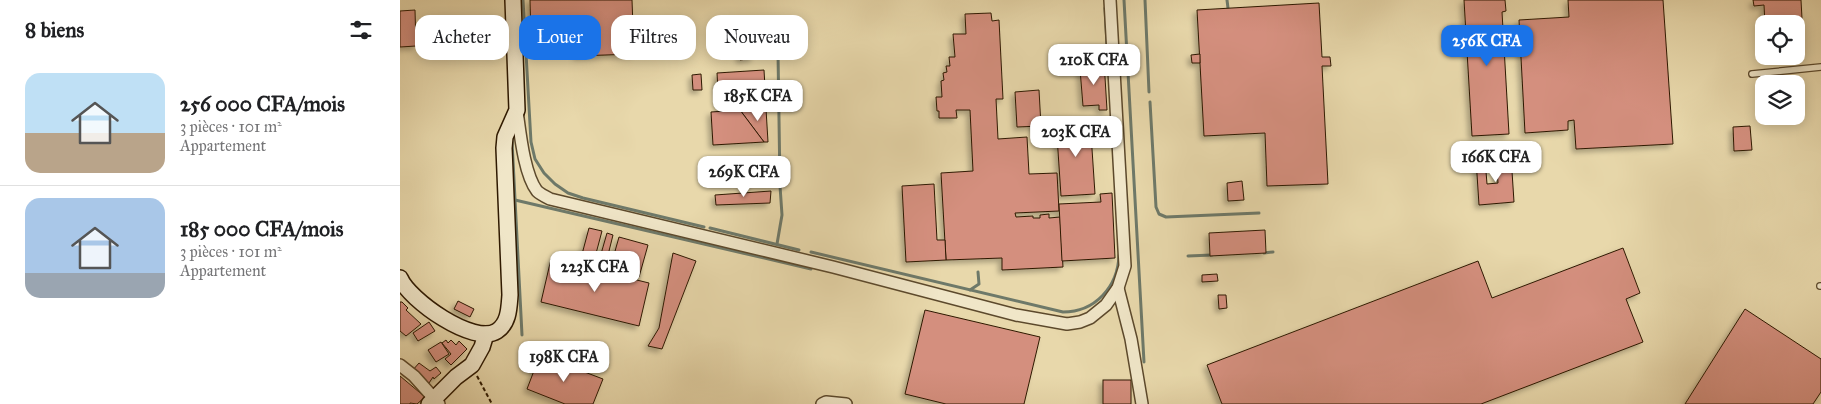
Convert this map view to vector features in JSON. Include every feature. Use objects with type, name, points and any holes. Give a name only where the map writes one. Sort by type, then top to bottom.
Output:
[{"type":"main road","points":[[400,278],[419,302],[450,323],[468,330],[486,334],[496,332],[507,318],[510,296],[504,148],[505,136],[517,110],[513,0]]},
{"type":"main road","points":[[434,402],[456,377],[472,365],[482,347],[486,334]]},
{"type":"street","points":[[517,110],[523,148],[531,180],[538,192],[550,199],[833,267],[1016,315],[1067,324],[1080,322],[1090,318],[1106,305],[1118,288],[1124,266],[1110,0]]},
{"type":"street","points":[[1118,288],[1131,339],[1142,404]]},
{"type":"street","points":[[400,366],[414,376],[434,402]]},
{"type":"street","points":[[822,404],[826,402],[846,404]]},
{"type":"lane","points":[[1752,74],[1821,67]]},
{"type":"path","points":[[472,365],[492,404]]},
{"type":"building","points":[[530,0],[632,0],[633,15],[611,15],[611,55],[601,55],[601,15],[530,15]]},
{"type":"building","points":[[1464,0],[1505,0],[1506,11],[1502,12],[1509,134],[1472,136]]},
{"type":"building","points":[[1568,0],[1663,0],[1673,144],[1576,149],[1574,120],[1568,121],[1568,130],[1525,133],[1519,20],[1569,17]]},
{"type":"building","points":[[1753,0],[1801,0],[1802,15],[1765,15],[1764,5],[1754,6]]},
{"type":"building","points":[[1319,3],[1322,57],[1330,57],[1331,66],[1322,66],[1328,184],[1267,186],[1265,133],[1204,136],[1197,10]]},
{"type":"building","points":[[415,10],[415,46],[400,47],[400,11]]},
{"type":"building","points":[[991,13],[992,21],[999,20],[1003,99],[996,99],[998,139],[1027,137],[1029,174],[1057,173],[1059,211],[1015,213],[1016,217],[1033,216],[1033,218],[1040,218],[1040,215],[1049,214],[1049,218],[1060,217],[1063,267],[1002,270],[1002,258],[946,260],[941,173],[973,171],[970,110],[956,110],[957,118],[939,118],[936,97],[942,97],[941,81],[944,80],[943,73],[947,72],[946,66],[950,66],[949,57],[955,57],[953,34],[966,34],[965,14]]},
{"type":"building","points":[[1200,54],[1200,63],[1192,63],[1191,55]]},
{"type":"building","points":[[1096,61],[1104,61],[1107,110],[1099,110],[1099,105],[1083,106],[1080,69],[1091,68],[1091,65],[1096,65]]},
{"type":"building","points":[[764,70],[765,87],[718,90],[717,73]]},
{"type":"building","points":[[701,74],[702,90],[693,90],[692,75]]},
{"type":"building","points":[[1039,90],[1041,126],[1017,127],[1015,92]]},
{"type":"building","points":[[766,109],[768,142],[764,142],[740,110]]},
{"type":"building","points":[[740,110],[764,142],[713,145],[711,112]]},
{"type":"building","points":[[1090,119],[1095,194],[1061,196],[1056,121]]},
{"type":"building","points":[[1750,126],[1752,150],[1734,151],[1733,127]]},
{"type":"building","points":[[1511,156],[1514,202],[1479,205],[1476,159],[1485,159],[1487,184],[1498,183],[1496,157]]},
{"type":"building","points":[[1242,181],[1244,200],[1228,201],[1227,183]]},
{"type":"building","points":[[934,184],[937,240],[945,240],[946,260],[906,262],[902,186]]},
{"type":"building","points":[[771,191],[770,203],[716,205],[715,195]]},
{"type":"building","points":[[1112,193],[1115,258],[1062,261],[1059,204],[1101,202],[1100,194]]},
{"type":"building","points":[[589,228],[602,231],[594,261],[581,258]]},
{"type":"building","points":[[1265,230],[1266,253],[1210,256],[1209,233]]},
{"type":"building","points":[[607,233],[613,235],[606,263],[599,261]]},
{"type":"building","points":[[619,237],[648,245],[639,277],[610,269]]},
{"type":"building","points":[[1623,248],[1640,293],[1626,299],[1643,342],[1481,404],[1222,404],[1207,365],[1478,261],[1492,298]]},
{"type":"building","points":[[673,253],[696,261],[662,349],[648,346],[659,328]]},
{"type":"building","points":[[551,259],[649,283],[639,326],[541,302]]},
{"type":"building","points":[[1217,274],[1218,281],[1202,282],[1202,275]]},
{"type":"building","points":[[1218,295],[1226,295],[1227,308],[1219,309]]},
{"type":"building","points":[[458,301],[474,309],[470,317],[454,309]]},
{"type":"building","points":[[400,302],[408,308],[406,310],[421,324],[406,336],[400,331]]},
{"type":"building","points":[[1745,309],[1821,359],[1821,392],[1813,404],[1685,404]]},
{"type":"building","points":[[925,310],[1040,337],[1024,404],[946,404],[905,394]]},
{"type":"building","points":[[429,322],[435,331],[418,341],[413,333]]},
{"type":"building","points":[[446,340],[448,343],[451,340],[456,345],[459,341],[467,349],[451,365],[445,359],[451,354],[442,343]]},
{"type":"building","points":[[441,342],[449,354],[436,362],[428,350]]},
{"type":"building","points":[[540,355],[603,379],[593,404],[565,404],[527,389]]},
{"type":"building","points":[[419,363],[430,371],[436,367],[441,373],[434,379],[433,377],[429,383],[412,371]]},
{"type":"building","points":[[400,376],[425,397],[417,404],[400,404]]},
{"type":"building","points":[[1103,380],[1131,380],[1131,404],[1103,404]]},
{"type":"waterway","points":[[523,0],[531,142],[535,159],[544,173],[568,193],[704,227]]},
{"type":"waterway","points":[[1124,0],[1144,362]]},
{"type":"waterway","points":[[1145,0],[1149,92]]},
{"type":"waterway","points":[[1227,0],[1228,8]]},
{"type":"waterway","points":[[1105,8],[1107,44]]},
{"type":"waterway","points":[[777,244],[782,215],[778,60]]},
{"type":"waterway","points":[[1150,102],[1156,207],[1159,214],[1166,217],[1259,213]]},
{"type":"waterway","points":[[512,141],[522,335]]},
{"type":"waterway","points":[[515,200],[811,269]]},
{"type":"waterway","points":[[710,228],[799,250]]},
{"type":"waterway","points":[[811,252],[1063,312],[1085,308],[1103,296],[1118,267],[1119,255]]},
{"type":"waterway","points":[[1264,253],[1273,252]]},
{"type":"waterway","points":[[1188,256],[1212,255]]},
{"type":"waterway","points":[[970,290],[979,284],[978,272]]}]
